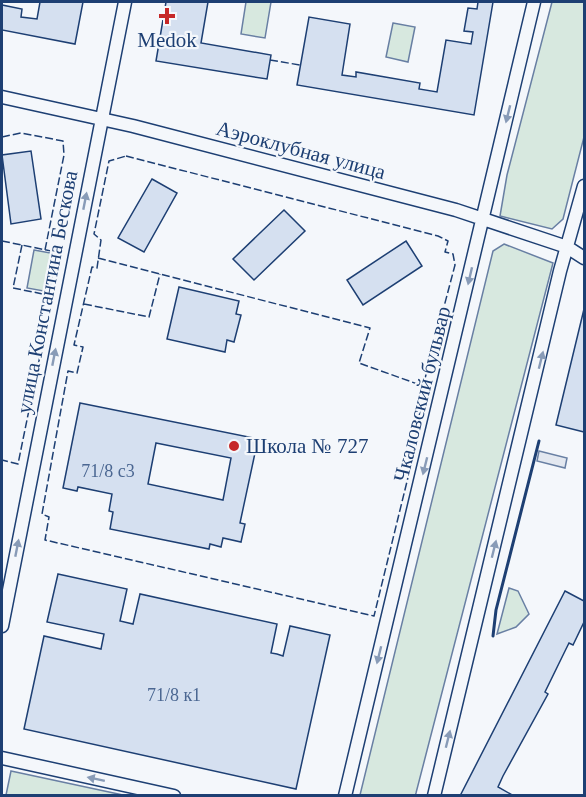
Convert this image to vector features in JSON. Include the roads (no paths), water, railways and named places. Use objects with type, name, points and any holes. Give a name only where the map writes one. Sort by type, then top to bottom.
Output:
[{"type":"street","name":"улица Константина Бескова","points":[[2,626],[125,2]]},
{"type":"street","name":"Чкаловский бульвар","points":[[345,795],[534,2]]},
{"type":"street","name":"Аэроклубная улица","points":[[2,97],[133,126],[482,219],[567,247],[585,258]]},
{"type":"street","points":[[434,795],[567,247],[585,186]]},
{"type":"street","points":[[2,758],[174,795]]},
{"type":"place","name":"Medok","points":[[167,16]]},
{"type":"place","name":"Школа № 727","points":[[234,446]]}]
